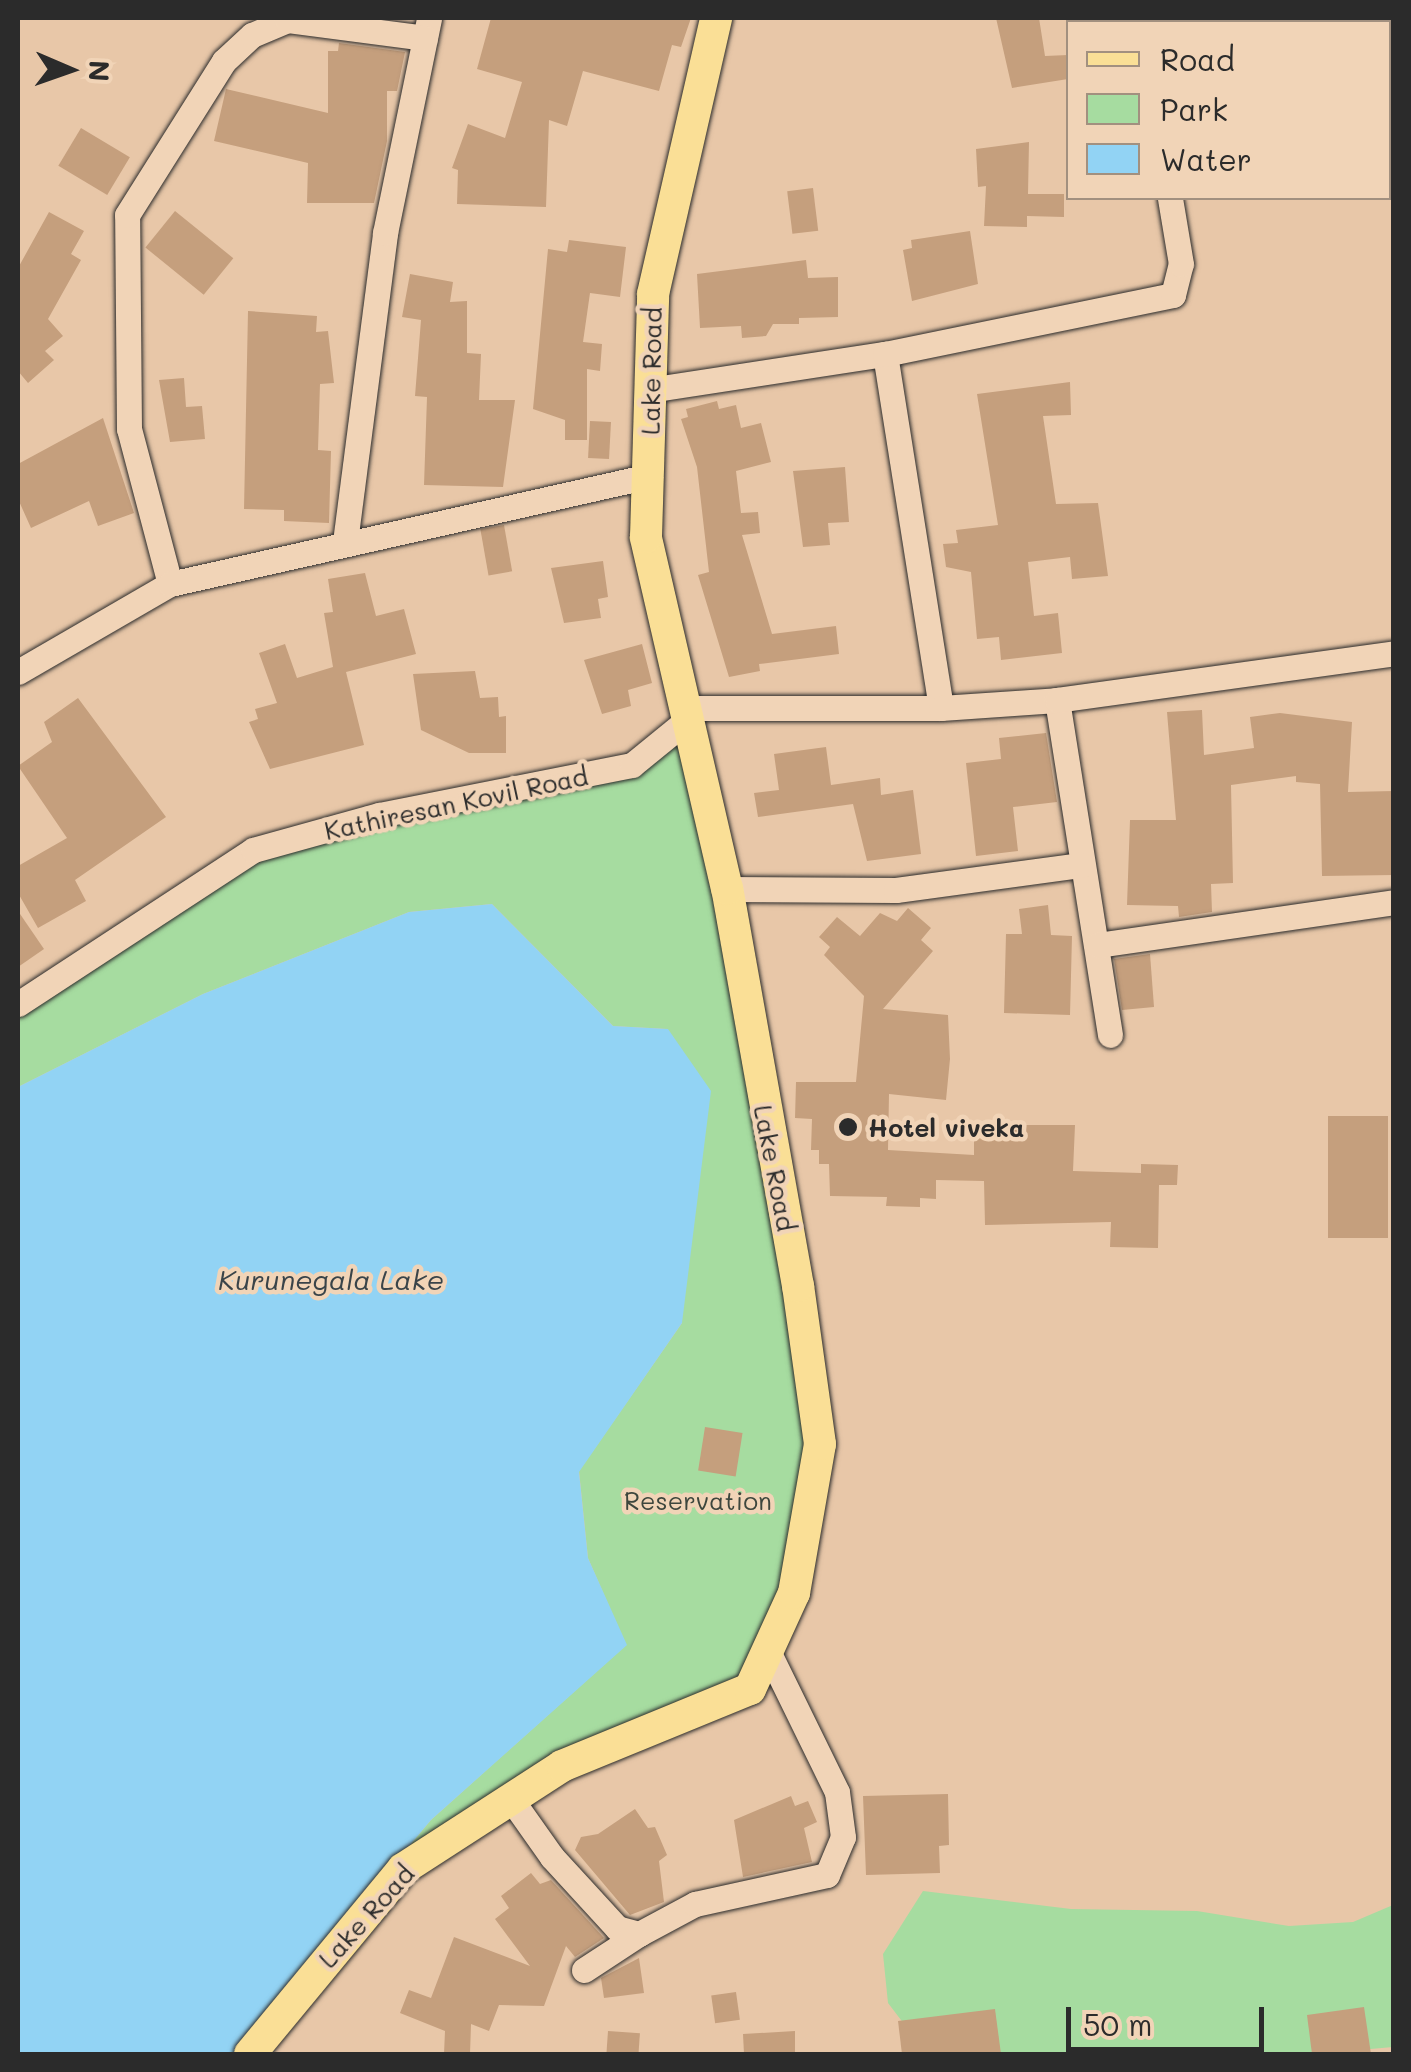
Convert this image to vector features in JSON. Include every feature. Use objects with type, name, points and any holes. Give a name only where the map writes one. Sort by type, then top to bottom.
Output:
[{"type":"main road","name":"Lake Road","points":[[250,2054],[402,1869],[562,1766],[750,1689],[794,1594],[820,1444],[798,1286],[726,889],[646,537],[653,294],[716,18]]},
{"type":"street","points":[[170,584],[129,429],[127,214],[224,61],[252,35],[287,20],[427,28],[385,233],[345,542]]},
{"type":"street","points":[[648,390],[884,354],[1173,295],[1181,264],[1170,200]]},
{"type":"street","points":[[884,354],[941,708]]},
{"type":"street","points":[[18,672],[170,584],[650,476]]},
{"type":"street","points":[[684,714],[941,708],[1057,700],[1394,653]]},
{"type":"street","points":[[1057,700],[1110,1036]]},
{"type":"street","name":"Kathiresan Kovil Road","points":[[18,1004],[253,850],[379,815],[632,765],[684,714]]},
{"type":"street","points":[[726,889],[896,890],[1081,865]]},
{"type":"street","points":[[1097,945],[1394,902]]},
{"type":"street","points":[[584,1970],[638,1934],[694,1904],[827,1874],[843,1838],[836,1792],[768,1650]]},
{"type":"street","points":[[511,1799],[552,1857],[617,1928],[638,1934]]},
{"type":"green space","name":"Reservation","points":[[686,721],[820,1444],[750,1689],[562,1766],[403,1869],[235,2054],[431,1820],[626,1645],[588,1558],[579,1471],[682,1323],[668,1029],[613,1026],[492,904],[409,912],[203,994],[18,1087],[18,1004],[253,850],[632,765]]},
{"type":"green space","points":[[923,1891],[1071,1909],[1197,1911],[1289,1926],[1353,1922],[1393,1905],[1393,2047],[1315,2054],[927,2054],[888,2003],[883,1954]]},
{"type":"water","name":"Kurunegala Lake","points":[[492,904],[613,1026],[668,1029],[711,1091],[682,1323],[579,1472],[588,1558],[627,1645],[431,1820],[235,2054],[18,2054],[18,1087],[203,994],[409,912]]},
{"type":"building","points":[[491,18],[691,18],[681,47],[672,45],[659,91],[583,71],[567,126],[549,120],[546,207],[457,204],[458,170],[452,168],[468,124],[505,138],[522,82],[477,69]]},
{"type":"building","points":[[996,18],[1039,18],[1045,56],[1066,55],[1066,79],[1012,88]]},
{"type":"building","points":[[339,43],[405,52],[397,91],[387,91],[387,141],[374,203],[307,203],[308,163],[214,141],[226,89],[328,113],[328,51],[338,51]]},
{"type":"building","points":[[81,128],[130,157],[107,195],[58,166]]},
{"type":"building","points":[[1029,142],[1028,194],[1064,194],[1064,217],[1027,216],[1027,227],[984,226],[986,186],[978,187],[976,149]]},
{"type":"building","points":[[813,188],[818,231],[792,234],[787,191]]},
{"type":"building","points":[[175,211],[233,258],[204,295],[145,248]]},
{"type":"building","points":[[49,212],[84,231],[71,254],[81,260],[48,319],[63,336],[45,351],[54,360],[28,383],[18,371],[18,268]]},
{"type":"building","points":[[970,231],[978,284],[912,301],[903,250],[912,248],[911,240]]},
{"type":"building","points":[[569,240],[626,247],[620,297],[590,293],[583,342],[602,344],[600,371],[587,369],[587,440],[565,440],[565,420],[533,409],[548,249],[567,252]]},
{"type":"building","points":[[806,260],[808,278],[838,277],[838,317],[799,318],[799,324],[773,324],[766,336],[742,338],[741,326],[700,328],[697,274]]},
{"type":"building","points":[[410,274],[453,282],[450,302],[467,301],[467,353],[481,354],[479,400],[515,400],[503,487],[424,485],[427,397],[415,396],[421,320],[402,317]]},
{"type":"building","points":[[248,311],[317,316],[316,332],[328,331],[334,383],[320,384],[318,450],[331,451],[329,523],[284,521],[284,510],[244,509]]},
{"type":"building","points":[[184,378],[186,407],[202,406],[205,439],[170,442],[159,380]]},
{"type":"building","points":[[1070,382],[1071,415],[1043,416],[1056,504],[1098,503],[1108,576],[1072,579],[1070,557],[1028,562],[1034,616],[1058,613],[1062,653],[1001,660],[999,637],[977,639],[971,572],[946,567],[943,544],[958,543],[956,530],[998,525],[977,394]]},
{"type":"building","points":[[717,401],[719,409],[736,405],[741,428],[761,423],[771,462],[736,471],[741,513],[758,512],[760,533],[742,535],[772,634],[836,626],[839,654],[759,664],[760,671],[729,677],[698,575],[709,572],[697,467],[681,419],[688,417],[686,409]]},
{"type":"building","points":[[103,418],[134,513],[98,526],[89,501],[31,528],[18,499],[18,464]]},
{"type":"building","points":[[590,421],[611,422],[609,459],[588,458]]},
{"type":"building","points":[[845,467],[849,522],[828,523],[830,545],[803,547],[793,471]]},
{"type":"building","points":[[504,525],[512,571],[489,575],[480,529]]},
{"type":"building","points":[[603,561],[608,597],[598,599],[601,618],[564,623],[551,568]]},
{"type":"building","points":[[365,573],[376,616],[404,609],[416,654],[346,672],[364,745],[270,769],[249,722],[258,719],[255,709],[277,703],[259,653],[285,644],[297,678],[333,667],[324,613],[333,612],[328,579]]},
{"type":"building","points":[[642,644],[652,683],[628,690],[631,706],[602,714],[584,660]]},
{"type":"building","points":[[475,671],[480,698],[498,697],[499,717],[506,716],[506,753],[469,753],[421,730],[413,674]]},
{"type":"building","points":[[78,698],[166,817],[75,880],[86,901],[38,928],[18,893],[18,866],[67,838],[18,766],[52,742],[44,722]]},
{"type":"building","points":[[1202,710],[1204,755],[1254,748],[1250,717],[1280,713],[1352,722],[1348,792],[1394,791],[1394,875],[1322,876],[1320,784],[1296,782],[1296,776],[1231,785],[1233,883],[1211,884],[1212,912],[1179,917],[1178,906],[1127,905],[1130,820],[1176,820],[1167,712]]},
{"type":"building","points":[[1046,733],[1057,802],[1013,807],[1018,851],[976,856],[966,763],[1001,759],[999,738]]},
{"type":"building","points":[[826,747],[831,785],[880,778],[881,795],[913,790],[921,854],[867,861],[853,804],[758,817],[754,793],[779,790],[774,754]]},
{"type":"building","points":[[1048,905],[1051,935],[1072,936],[1070,1015],[1004,1013],[1006,934],[1022,934],[1019,909]]},
{"type":"building","points":[[908,908],[931,928],[921,940],[933,951],[883,1009],[948,1015],[950,1059],[946,1100],[889,1094],[888,1150],[974,1155],[974,1125],[1075,1125],[1073,1171],[1141,1173],[1141,1164],[1178,1165],[1177,1185],[1159,1185],[1158,1248],[1110,1247],[1111,1222],[985,1225],[984,1181],[936,1180],[936,1199],[920,1198],[920,1207],[886,1206],[887,1197],[830,1196],[829,1164],[819,1164],[819,1150],[811,1150],[812,1119],[795,1118],[796,1082],[856,1082],[864,996],[824,955],[830,947],[819,937],[837,917],[860,936],[880,913],[897,921]]},
{"type":"building","points":[[18,911],[44,949],[18,967]]},
{"type":"building","points":[[1150,954],[1154,1007],[1122,1010],[1114,959]]},
{"type":"building","points":[[1328,1116],[1388,1116],[1388,1238],[1328,1238]]},
{"type":"building","points":[[705,1427],[743,1433],[736,1476],[698,1470]]},
{"type":"building","points":[[948,1794],[949,1845],[939,1846],[940,1873],[866,1875],[863,1796]]},
{"type":"building","points":[[791,1796],[795,1806],[808,1801],[817,1822],[804,1828],[812,1862],[743,1877],[734,1820]]},
{"type":"building","points":[[635,1809],[648,1828],[655,1827],[667,1855],[659,1861],[664,1902],[630,1915],[575,1850],[581,1837],[598,1834]]},
{"type":"building","points":[[531,1873],[540,1884],[551,1880],[604,1938],[575,1957],[566,1946],[544,2006],[499,2005],[489,2031],[471,2024],[470,2054],[444,2054],[445,2031],[400,2013],[409,1990],[431,1998],[454,1937],[530,1966],[495,1919],[509,1908],[501,1896]]},
{"type":"building","points":[[639,1958],[644,1993],[604,1998],[601,1978]]},
{"type":"building","points":[[736,1992],[740,2020],[715,2023],[711,1995]]},
{"type":"building","points":[[1364,2007],[1371,2054],[1312,2054],[1307,2015]]},
{"type":"building","points":[[995,2009],[1001,2054],[902,2054],[898,2021]]},
{"type":"building","points":[[608,2031],[640,2033],[638,2054],[606,2054]]},
{"type":"building","points":[[795,2031],[795,2054],[744,2054],[743,2034]]},
{"type":"place","name":"Hotel viveka","points":[[848,1127]]}]
